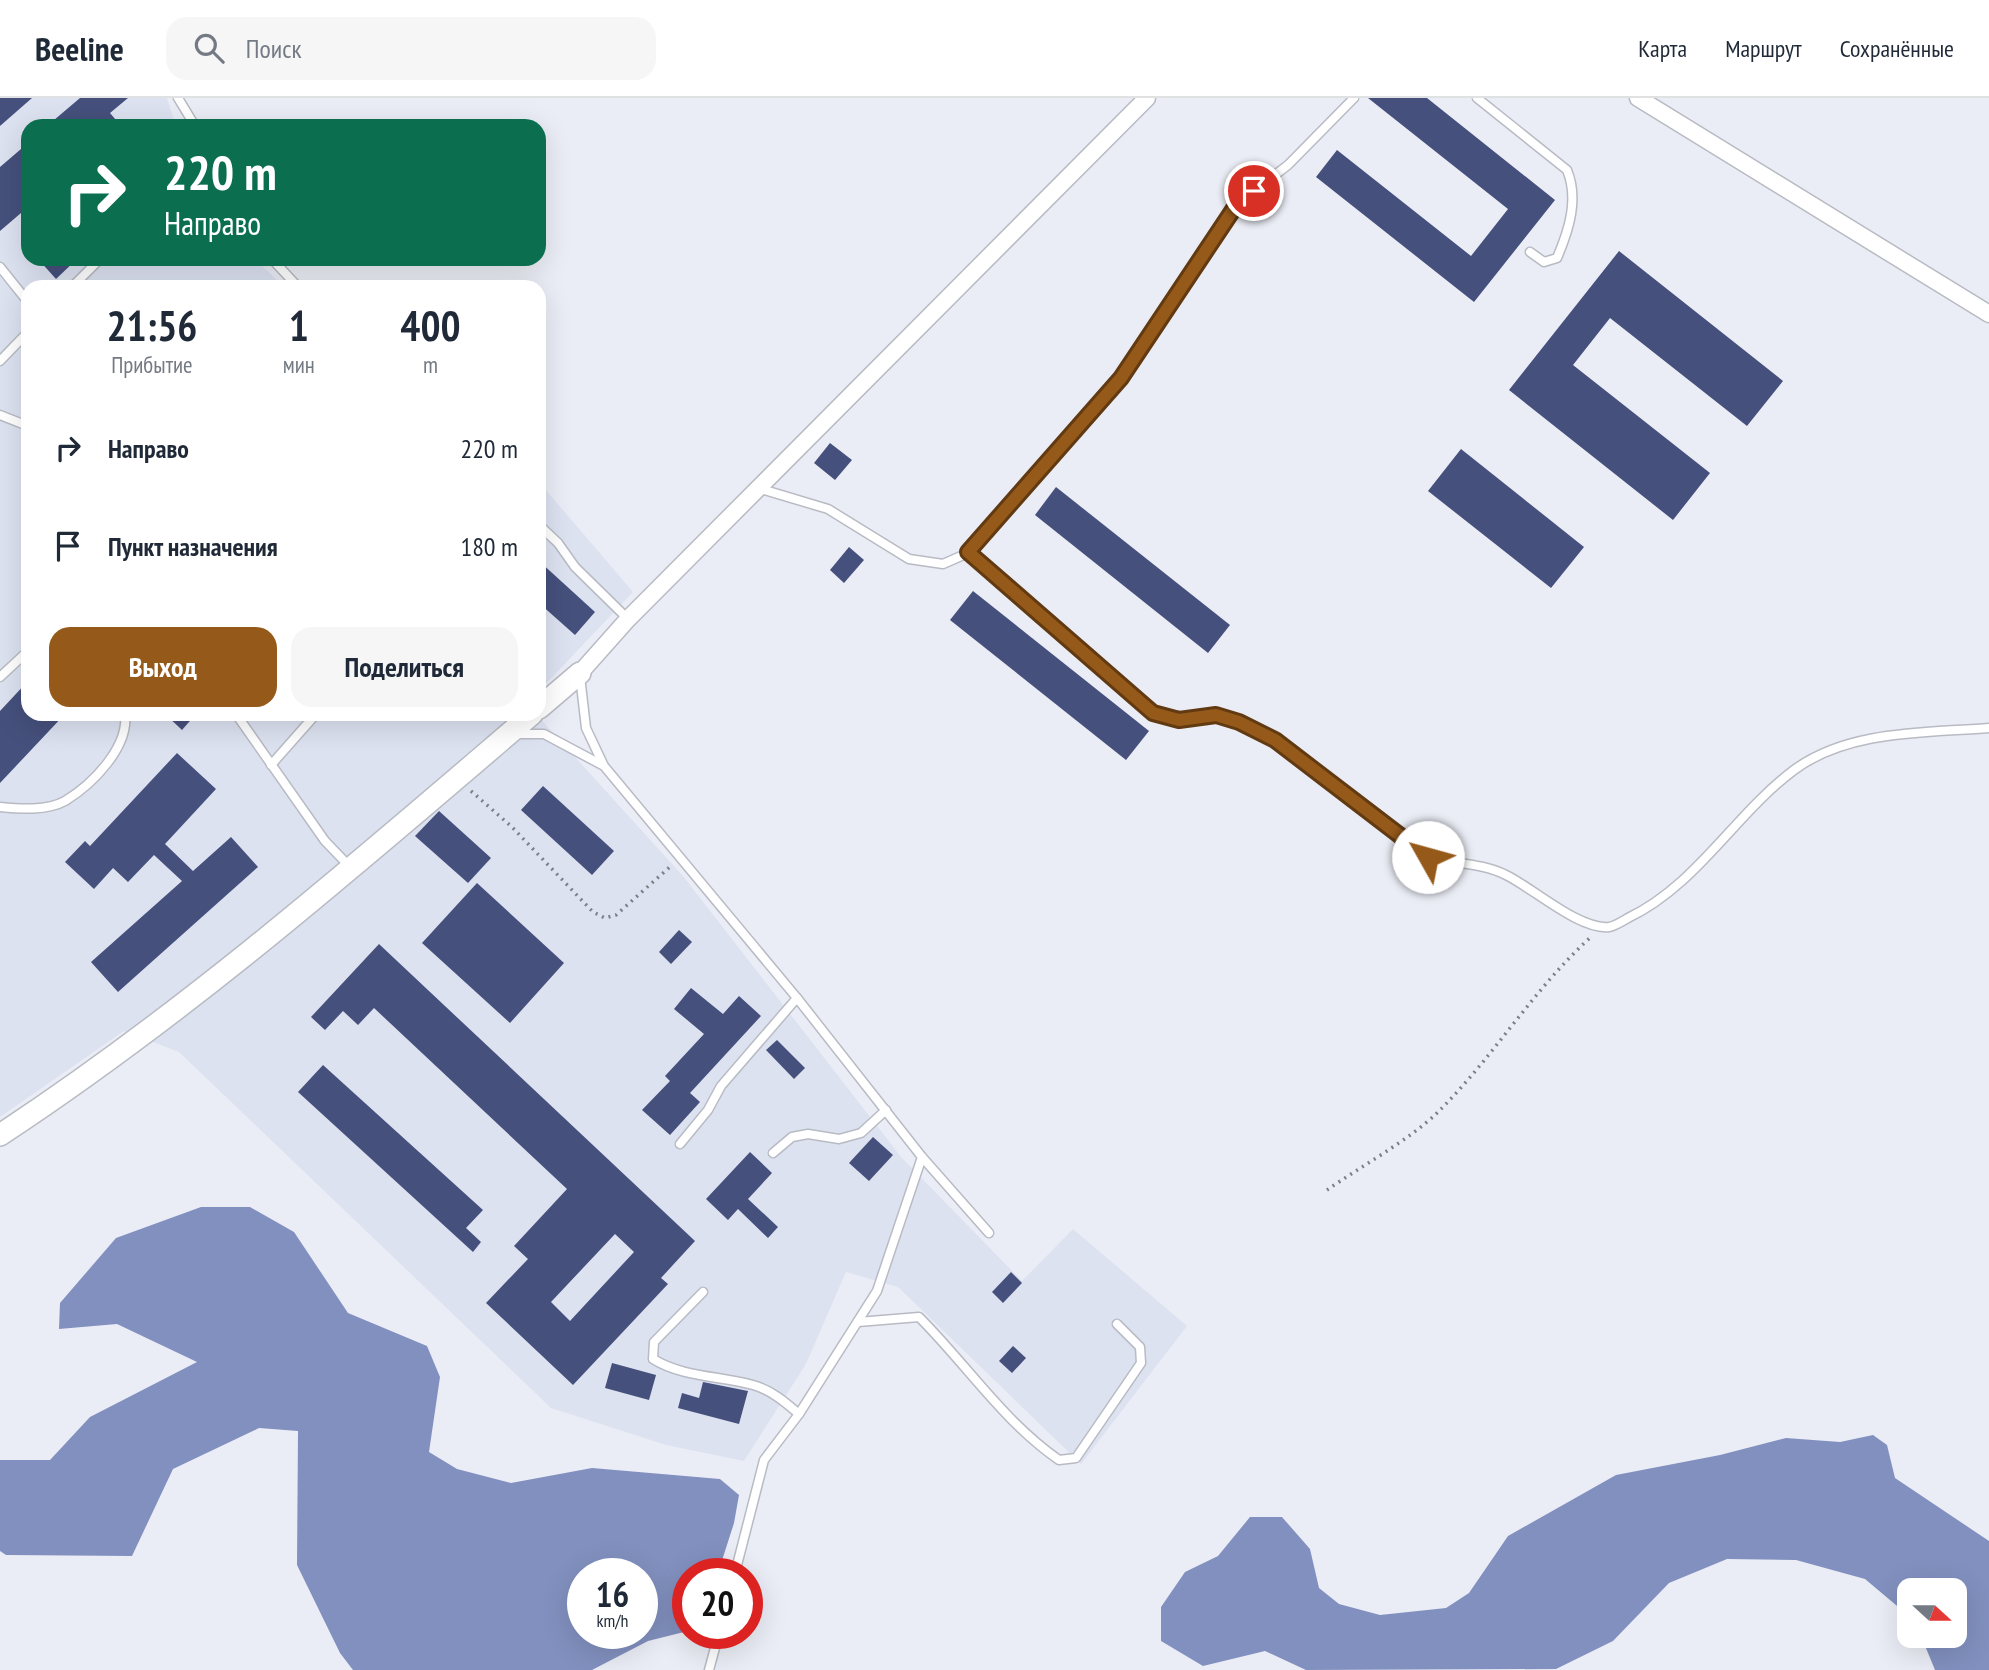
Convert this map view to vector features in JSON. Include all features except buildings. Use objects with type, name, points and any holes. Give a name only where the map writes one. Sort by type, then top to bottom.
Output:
[{"type":"street","points":[[546,702],[580,673],[628,619],[1147,98]]},
{"type":"street","points":[[1638,98],[1989,314]]},
{"type":"street","points":[[0,1135],[85,1079],[211,985],[525,721]]},
{"type":"lane","points":[[178,98],[191,119]]},
{"type":"lane","points":[[758,488],[828,509],[909,559],[943,564],[968,552],[1121,378],[1237,204],[1288,165],[1354,98]]},
{"type":"lane","points":[[1477,98],[1567,170],[1574,188],[1568,233],[1557,258],[1544,262],[1530,253]]},
{"type":"lane","points":[[79,280],[93,266]]},
{"type":"lane","points":[[278,266],[292,280]]},
{"type":"lane","points":[[0,267],[21,293]]},
{"type":"lane","points":[[0,360],[21,339]]},
{"type":"lane","points":[[0,415],[21,423]]},
{"type":"lane","points":[[546,532],[575,567],[628,619]]},
{"type":"lane","points":[[968,552],[1153,713],[1179,720],[1216,715],[1239,722],[1275,740],[1428,857],[1455,865],[1491,868],[1587,923],[1610,927],[1671,894],[1768,792],[1795,769],[1833,748],[1876,738],[1989,728]]},
{"type":"lane","points":[[0,677],[21,658]]},
{"type":"lane","points":[[580,673],[586,728],[604,766],[797,998],[922,1157],[989,1233]]},
{"type":"lane","points":[[0,807],[27,810],[64,802],[107,765],[127,728],[126,721]]},
{"type":"lane","points":[[241,721],[325,841],[351,868]]},
{"type":"lane","points":[[271,765],[310,721]]},
{"type":"lane","points":[[509,734],[544,734],[604,766]]},
{"type":"lane","points":[[680,1144],[708,1110],[721,1086],[797,998]]},
{"type":"lane","points":[[773,1153],[792,1137],[808,1134],[839,1139],[861,1133],[886,1110]]},
{"type":"lane","points":[[739,1558],[764,1460],[799,1414],[877,1291],[922,1157]]},
{"type":"lane","points":[[703,1292],[654,1342],[653,1359],[666,1367],[754,1386],[773,1393],[799,1414]]},
{"type":"lane","points":[[858,1322],[919,1317],[960,1358],[997,1408],[1031,1441],[1059,1460],[1076,1458],[1141,1363],[1140,1347],[1117,1324]]},
{"type":"lane","points":[[709,1670],[715,1649]]},
{"type":"path","points":[[448,784],[462,786],[476,794],[593,912],[605,918],[616,915],[681,856]]},
{"type":"path","points":[[1327,1190],[1435,1115],[1487,1058],[1569,957],[1594,934],[1610,927]]},
{"type":"shaded area","points":[[0,98],[167,98],[174,119],[21,119],[21,266],[262,266],[277,280],[21,280],[21,721],[542,721],[683,876],[902,1158],[1022,1281],[1073,1229],[1187,1326],[1081,1464],[898,1287],[846,1272],[806,1364],[744,1461],[666,1445],[551,1408],[179,1052],[124,1031],[0,1117]]},
{"type":"shaded area","points":[[546,490],[633,592],[546,684]]},
{"type":"water","points":[[201,1207],[250,1207],[294,1232],[348,1313],[427,1346],[440,1377],[429,1452],[457,1469],[511,1483],[592,1468],[720,1479],[739,1495],[734,1523],[723,1558],[672,1558],[672,1635],[658,1638],[658,1558],[567,1558],[567,1649],[633,1649],[592,1670],[353,1670],[340,1653],[297,1565],[298,1431],[259,1428],[173,1469],[132,1556],[6,1555],[0,1551],[0,1460],[50,1460],[90,1417],[197,1362],[117,1324],[59,1329],[60,1303],[116,1238]]},
{"type":"water","points":[[1873,1435],[1887,1445],[1895,1478],[1989,1541],[1989,1670],[1935,1670],[1926,1648],[1967,1648],[1967,1578],[1897,1578],[1897,1606],[1865,1579],[1796,1560],[1727,1559],[1669,1583],[1613,1641],[1556,1669],[1306,1670],[1265,1651],[1203,1666],[1161,1641],[1161,1607],[1185,1572],[1218,1556],[1250,1517],[1282,1517],[1310,1549],[1319,1588],[1339,1604],[1380,1615],[1446,1608],[1469,1593],[1508,1536],[1616,1475],[1720,1455],[1786,1438],[1840,1442]]},
{"type":"route","points":[[1254,191],[1237,204],[1121,378],[968,552],[1153,713],[1179,720],[1216,715],[1239,722],[1275,740],[1428,857]]}]
